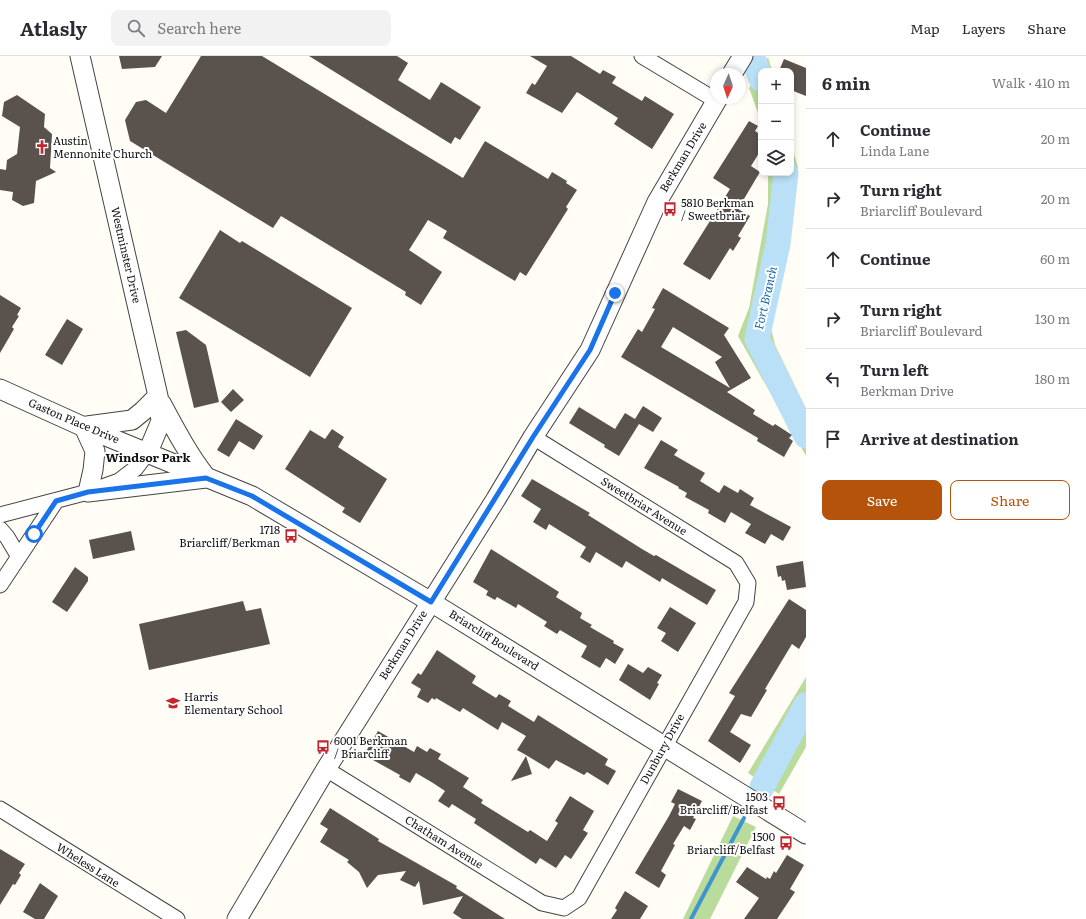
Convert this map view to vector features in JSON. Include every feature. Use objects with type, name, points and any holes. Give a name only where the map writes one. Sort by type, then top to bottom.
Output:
[{"type":"street","name":"Westminster Drive","points":[[80,56],[158,396],[161,421],[148,452]]},
{"type":"street","points":[[642,56],[710,94]]},
{"type":"street","name":"Berkman Drive","points":[[237,919],[326,768],[533,437],[590,350],[657,202],[715,104]]},
{"type":"street","name":"Gaston Place Drive","points":[[0,389],[84,427],[148,452]]},
{"type":"street","points":[[158,396],[178,436],[206,478],[88,492],[93,470],[95,451],[84,427],[132,420],[158,396]]},
{"type":"street","name":"Sweetbriar Avenue","points":[[533,437],[736,563],[748,583]]},
{"type":"street","points":[[0,515],[88,492],[118,481],[136,468],[148,452]]},
{"type":"street","name":"Briarcliff Boulevard","points":[[148,452],[206,478],[252,496],[431,602],[806,834]]},
{"type":"street","points":[[0,585],[56,501]]},
{"type":"street","points":[[0,529],[7,537],[19,557]]},
{"type":"street","name":"Dunbury Drive","points":[[564,908],[579,898],[663,746],[746,602],[748,583]]},
{"type":"street","name":"Chatham Avenue","points":[[326,768],[542,903],[564,908]]},
{"type":"street","name":"Wheless Lane","points":[[0,809],[177,919]]},
{"type":"green space","points":[[768,57],[771,68],[761,68]]},
{"type":"green space","points":[[758,73],[758,113],[749,88]]},
{"type":"green space","points":[[794,154],[798,168],[788,234],[768,315],[775,345],[806,409],[806,456],[738,336],[749,308],[768,204],[768,176],[794,176]]},
{"type":"green space","points":[[806,677],[806,747],[779,794],[748,773]]},
{"type":"green space","points":[[733,816],[756,827],[710,919],[683,919]]},
{"type":"building","points":[[119,56],[162,56],[155,67],[122,69]]},
{"type":"building","points":[[201,56],[262,56],[463,178],[485,141],[548,179],[552,172],[567,181],[566,183],[577,190],[566,207],[568,209],[526,276],[520,272],[515,281],[443,238],[447,231],[428,220],[409,250],[442,272],[421,305],[405,295],[406,292],[281,216],[273,228],[130,141],[125,120],[136,102],[146,100],[166,113]]},
{"type":"building","points":[[309,56],[397,56],[408,63],[398,80],[430,100],[441,82],[481,107],[460,140],[455,137],[451,144]]},
{"type":"building","points":[[530,56],[571,56],[600,74],[603,70],[616,77],[612,83],[642,101],[645,96],[674,114],[652,149],[614,124],[618,118],[577,92],[562,113],[526,93],[532,83],[535,85],[547,66]]},
{"type":"building","points":[[784,59],[806,68],[806,96],[794,91],[794,68],[780,68]]},
{"type":"building","name":"Austin Mennonite Church","points":[[17,95],[45,114],[44,127],[52,134],[50,168],[56,172],[36,181],[34,203],[23,206],[12,200],[13,192],[0,190],[0,169],[6,170],[7,160],[17,154],[20,127],[2,116],[4,102]]},
{"type":"building","points":[[749,121],[758,126],[755,131],[758,133],[758,155],[751,166],[758,171],[758,175],[738,209],[750,216],[738,236],[741,238],[733,251],[730,248],[710,280],[683,264],[730,189],[713,178]]},
{"type":"building","points":[[220,230],[240,243],[242,241],[352,308],[310,377],[179,298]]},
{"type":"building","points":[[663,288],[729,328],[724,335],[751,378],[727,392],[755,410],[753,414],[773,426],[775,424],[792,435],[789,438],[793,441],[784,457],[757,441],[758,438],[621,357],[638,329],[642,332],[655,309],[652,308]],"holes":[[[673,327],[722,357],[715,362],[730,388],[661,347]]]},
{"type":"building","points":[[0,295],[21,308],[17,315],[19,316],[12,327],[14,329],[0,353]]},
{"type":"building","points":[[67,319],[83,329],[62,365],[45,355]]},
{"type":"building","points":[[186,330],[206,345],[219,402],[194,408],[176,332]]},
{"type":"building","points":[[233,389],[244,400],[231,412],[221,402]]},
{"type":"building","points":[[643,406],[662,418],[653,432],[639,424],[619,456],[604,447],[605,445],[569,423],[579,407],[615,429],[625,413],[635,419]]},
{"type":"building","points":[[236,419],[263,436],[254,450],[239,441],[229,457],[217,450]]},
{"type":"building","points":[[332,429],[344,437],[338,447],[387,479],[360,523],[342,512],[345,508],[285,469],[310,430],[325,439]]},
{"type":"building","points":[[661,440],[678,450],[674,455],[705,473],[700,481],[719,493],[724,485],[738,493],[740,489],[754,498],[750,505],[791,527],[783,541],[771,534],[765,544],[745,533],[751,524],[731,512],[725,523],[708,513],[709,510],[685,497],[687,493],[678,488],[679,487],[644,468]]},
{"type":"building","points":[[532,479],[590,513],[588,515],[642,549],[654,556],[656,555],[716,590],[707,605],[662,578],[660,582],[626,561],[622,568],[596,552],[590,563],[580,557],[586,547],[549,524],[546,530],[533,522],[541,509],[521,496]]},
{"type":"building","points":[[131,531],[135,550],[93,559],[89,540]]},
{"type":"building","points":[[491,549],[559,592],[556,597],[582,613],[580,618],[592,625],[590,627],[614,641],[613,643],[624,649],[615,664],[606,658],[600,668],[581,657],[587,646],[560,630],[557,634],[544,626],[547,622],[518,604],[516,608],[497,597],[495,600],[486,595],[488,591],[473,582]]},
{"type":"building","points":[[803,561],[806,587],[787,590],[785,580],[782,581],[781,576],[778,577],[776,566]]},
{"type":"building","points":[[75,567],[88,577],[88,581],[67,612],[52,602]]},
{"type":"building","points":[[789,599],[806,610],[806,637],[799,649],[792,644],[765,689],[767,690],[751,717],[741,714],[730,732],[751,745],[740,763],[708,741],[735,696],[729,693]]},
{"type":"building","points":[[243,601],[246,611],[261,608],[270,644],[149,670],[139,624]]},
{"type":"building","points":[[670,607],[696,623],[678,652],[661,641],[666,633],[657,628]]},
{"type":"building","points":[[437,650],[476,676],[472,683],[496,698],[499,694],[511,701],[508,706],[534,722],[538,715],[608,759],[605,765],[616,771],[608,785],[587,772],[584,775],[556,760],[549,769],[517,750],[526,736],[502,722],[498,730],[463,708],[460,712],[436,698],[435,700],[432,698],[428,703],[417,697],[421,689],[411,683],[418,673],[421,675]]},
{"type":"building","points":[[628,664],[643,673],[648,667],[662,675],[650,700],[619,680]]},
{"type":"building","points":[[378,731],[414,752],[417,746],[427,752],[430,748],[441,754],[438,759],[469,778],[463,787],[483,800],[481,803],[528,832],[530,830],[547,841],[558,823],[555,821],[570,796],[594,811],[583,830],[588,833],[571,859],[565,855],[556,868],[540,858],[536,864],[474,823],[476,819],[452,804],[449,808],[438,801],[445,791],[433,783],[416,773],[410,783],[399,777],[400,775],[364,755]]},
{"type":"building","points":[[526,756],[532,774],[511,781]]},
{"type":"building","points":[[678,789],[702,801],[693,818],[696,819],[690,830],[684,826],[673,844],[675,845],[661,871],[666,875],[659,888],[635,873],[669,816],[675,804],[671,802]]},
{"type":"building","points":[[330,808],[379,839],[378,841],[457,886],[456,888],[505,919],[462,919],[453,913],[463,896],[423,905],[419,881],[415,887],[400,880],[406,871],[378,875],[367,888],[359,872],[347,862],[349,860],[320,842],[328,829],[320,824]]},
{"type":"building","points":[[0,849],[25,864],[19,873],[21,875],[15,885],[13,884],[0,905]]},
{"type":"building","points":[[787,855],[804,865],[790,889],[795,892],[777,919],[744,919],[759,898],[736,882],[747,867],[766,879],[767,877],[770,879],[774,871],[776,873]]},
{"type":"building","points":[[40,883],[58,896],[44,919],[35,919],[23,912]]},
{"type":"building","points":[[625,891],[648,906],[640,919],[611,919],[617,910],[615,908]]},
{"type":"waterway","name":"Fort Branch","points":[[752,56],[758,71]]},
{"type":"waterway","name":"Fort Branch","points":[[786,176],[778,244],[757,339],[806,436]]},
{"type":"waterway","name":"Fort Branch","points":[[762,787],[806,705]]},
{"type":"waterway","name":"Fort Branch","points":[[691,919],[744,818]]},
{"type":"place","name":"Austin Mennonite Church","points":[[42,147]]},
{"type":"place","name":"5810 Berkman / Sweetbriar","points":[[670,209]]},
{"type":"place","name":"1718 Briarcliff/Berkman","points":[[291,536]]},
{"type":"place","name":"Harris Elementary School","points":[[173,703]]},
{"type":"place","name":"6001 Berkman / Briarcliff","points":[[323,747]]},
{"type":"place","name":"1503 Briarcliff/Belfast","points":[[779,803]]},
{"type":"place","name":"1500 Briarcliff/Belfast","points":[[786,843]]},
{"type":"district","name":"Windsor Park","points":[[148,458]]},
{"type":"route","points":[[34,534],[56,501],[88,492],[206,478],[252,496],[299,522],[431,602],[533,437],[590,350],[615,293]]}]
